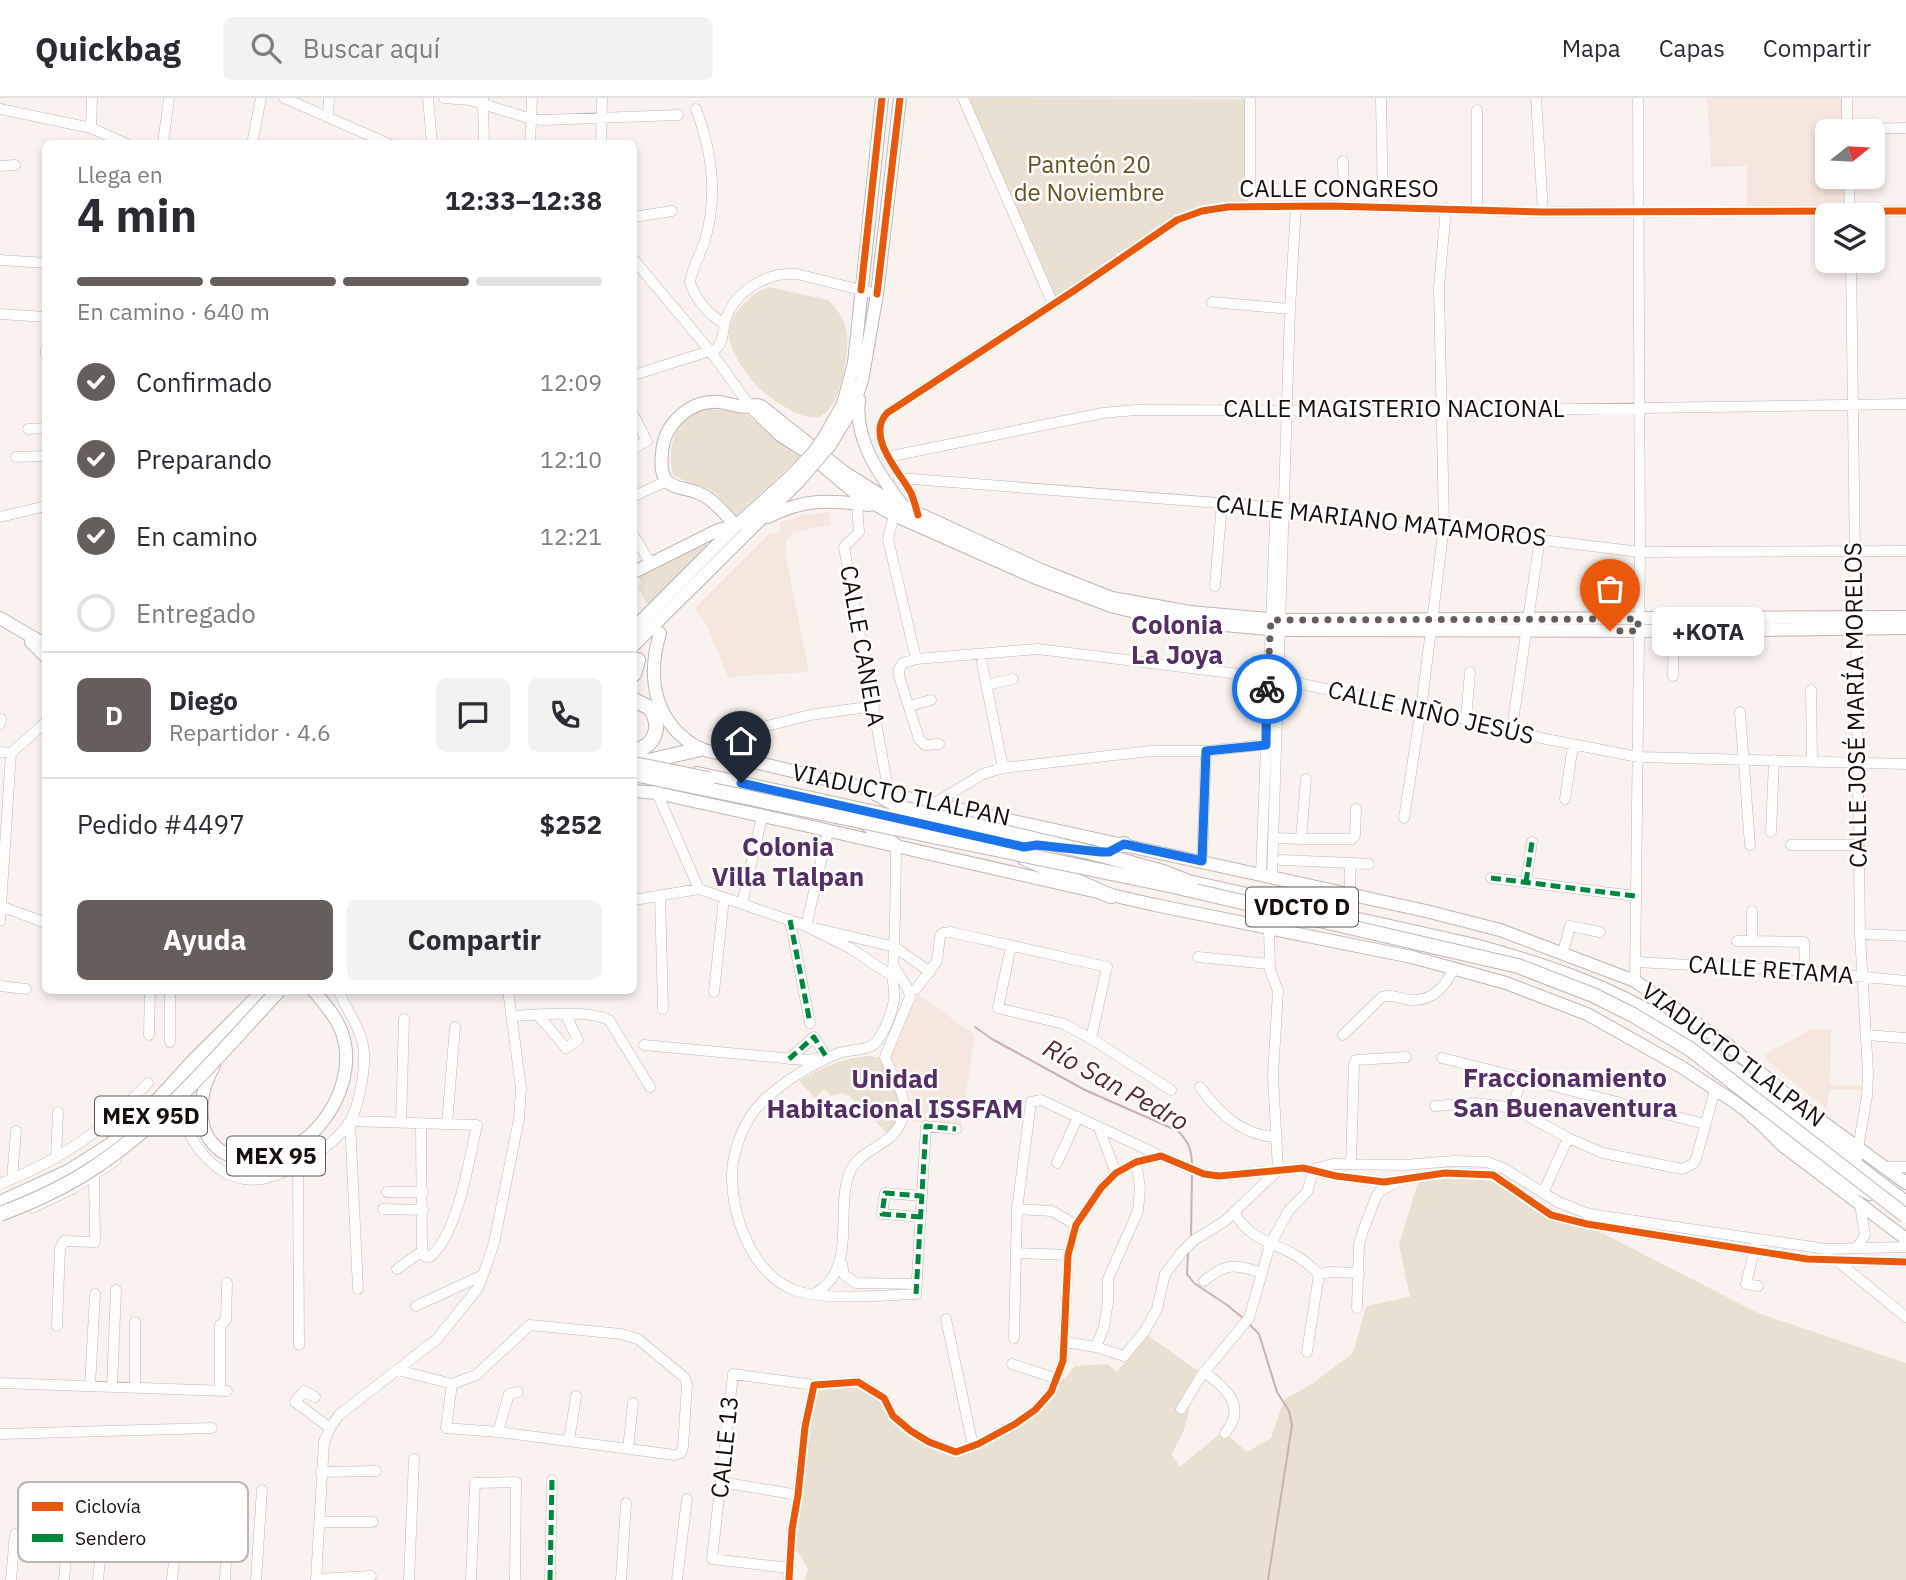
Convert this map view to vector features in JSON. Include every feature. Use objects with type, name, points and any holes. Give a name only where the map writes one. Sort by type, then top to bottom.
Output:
[{"type":"highway","points":[[637,702],[650,708],[657,724],[653,740],[644,748],[642,772]]},
{"type":"highway","points":[[642,772],[700,749]]},
{"type":"highway","points":[[642,772],[983,855],[1006,852]]},
{"type":"highway","points":[[642,772],[1169,885],[1518,966],[1561,982],[1633,1015],[1690,1049],[1906,1217]]},
{"type":"highway","points":[[642,772],[1202,888],[1509,958],[1563,976],[1603,992],[1699,1045],[1906,1205]]},
{"type":"highway","name":"VIADUCTO TLALPAN","points":[[642,772],[863,821],[1023,852]]},
{"type":"highway","name":"VIADUCTO TLALPAN","points":[[642,772],[1023,852],[1106,875],[1474,958],[1543,978],[1633,1018],[1698,1059],[1888,1197],[1906,1217]]},
{"type":"highway","points":[[868,789],[902,808],[1105,856],[1163,872],[1202,888]]},
{"type":"highway","points":[[863,821],[896,846]]},
{"type":"highway","points":[[1023,852],[1037,845],[1109,852],[1124,844]]},
{"type":"highway","points":[[1023,852],[1111,896]]},
{"type":"highway","points":[[0,1203],[70,1171],[109,1146],[142,1118],[258,994]]},
{"type":"highway","name":"MEX 95D","points":[[0,1195],[44,1176],[87,1152],[131,1117],[258,994]]},
{"type":"highway","points":[[0,1212],[54,1191],[92,1170],[126,1145],[197,1077],[275,994]]},
{"type":"highway","name":"MEX 95D","points":[[0,1212],[75,1174],[110,1151],[146,1120],[275,994]]},
{"type":"highway","points":[[1754,1117],[1802,1147],[1852,1184],[1888,1197]]},
{"type":"highway","points":[[1824,1124],[1888,1197]]},
{"type":"highway","name":"VIADUCTO TLALPAN","points":[[1888,1197],[1906,1205]]},
{"type":"main road","points":[[828,440],[851,378],[882,98]]},
{"type":"main road","points":[[900,98],[877,294],[858,404],[865,444],[900,512]]},
{"type":"main road","points":[[637,642],[759,522],[852,409],[862,381]]},
{"type":"main road","points":[[736,526],[707,497],[677,488],[667,481],[661,464],[662,444],[667,429],[680,415],[697,406],[716,402],[746,407],[756,404],[900,512],[918,514],[1041,570],[1112,598],[1275,625]]},
{"type":"main road","points":[[750,406],[780,435],[805,451],[855,493],[877,505]]},
{"type":"main road","points":[[637,625],[736,526],[795,479]]},
{"type":"main road","points":[[759,522],[787,508],[809,502],[834,501],[877,505],[900,512],[1036,578],[1111,607],[1189,622],[1275,625],[1855,623],[1906,628]]},
{"type":"main road","points":[[637,571],[707,535],[736,526]]},
{"type":"main road","points":[[637,663],[660,633],[680,599]]},
{"type":"main road","points":[[1638,625],[1674,631],[1855,623],[1906,617]]},
{"type":"main road","points":[[0,618],[42,643]]},
{"type":"main road","points":[[21,632],[42,653]]},
{"type":"main road","name":"VIADUCTO TLALPAN","points":[[660,633],[653,673],[657,697],[678,734],[700,749],[889,794],[1350,894],[1500,930],[1563,952],[1635,981],[1728,1045],[1824,1124],[1906,1183]]},
{"type":"main road","name":"VIADUCTO TLALPAN","points":[[642,772],[762,817],[1111,896],[1412,957],[1506,983],[1587,1014],[1671,1061],[1754,1117],[1782,1145],[1906,1239]]},
{"type":"main road","name":"MEX 95","points":[[247,1023],[207,1078],[201,1119],[205,1133],[222,1152],[235,1157],[265,1158],[288,1151],[316,1130],[332,1108],[343,1083],[347,1061],[341,1029],[316,994]]},
{"type":"street","points":[[91,128],[92,98]]},
{"type":"street","points":[[164,140],[169,98]]},
{"type":"street","points":[[253,140],[261,98]]},
{"type":"street","points":[[284,98],[380,140]]},
{"type":"street","points":[[328,117],[330,98]]},
{"type":"street","points":[[429,98],[432,140]]},
{"type":"street","points":[[444,98],[483,101],[531,119],[678,115]]},
{"type":"street","points":[[530,140],[532,98]]},
{"type":"street","points":[[601,140],[602,98]]},
{"type":"street","points":[[963,98],[1054,304]]},
{"type":"street","points":[[1250,98],[1250,188],[1254,207]]},
{"type":"street","points":[[1381,98],[1383,206]]},
{"type":"street","points":[[1536,98],[1543,212]]},
{"type":"street","points":[[1635,981],[1640,552],[1638,98]]},
{"type":"street","points":[[1847,98],[1847,119]]},
{"type":"street","points":[[483,101],[484,140]]},
{"type":"street","points":[[0,109],[91,128],[118,140]]},
{"type":"street","points":[[696,109],[713,171],[705,239],[690,282],[695,294],[714,317],[724,323]]},
{"type":"street","points":[[1477,110],[1477,209]]},
{"type":"street","points":[[1885,129],[1906,128]]},
{"type":"street","points":[[1343,161],[1344,206]]},
{"type":"street","points":[[0,166],[15,165]]},
{"type":"street","points":[[1266,875],[1273,838],[1267,678],[1275,625],[1283,508],[1296,206]]},
{"type":"street","name":"CALLE CONGRESO","points":[[887,457],[880,428],[887,413],[1177,220],[1202,211],[1228,207],[1383,206],[1543,212],[1815,213]]},
{"type":"street","points":[[1404,818],[1444,526],[1439,288],[1446,208]]},
{"type":"street","points":[[637,217],[672,211]]},
{"type":"street","name":"CALLE CONGRESO","points":[[1885,212],[1906,211]]},
{"type":"street","points":[[0,260],[42,263]]},
{"type":"street","points":[[637,272],[711,352],[750,406]]},
{"type":"street","name":"CALLE JOSÉ MARÍA MORELOS","points":[[1851,273],[1860,934],[1867,1096],[1858,1148]]},
{"type":"street","points":[[637,374],[711,352],[720,345],[729,312],[746,290],[771,277],[797,274],[877,294]]},
{"type":"street","points":[[1212,302],[1290,309]]},
{"type":"street","points":[[0,314],[42,317]]},
{"type":"street","name":"CALLE MAGISTERIO NACIONAL","points":[[887,457],[1103,413],[1136,410],[1443,411],[1906,404]]},
{"type":"street","points":[[637,422],[647,441],[637,446]]},
{"type":"street","points":[[28,429],[42,428]]},
{"type":"street","points":[[16,457],[42,456]]},
{"type":"street","points":[[887,457],[910,492],[918,514]]},
{"type":"street","name":"CALLE MARIANO MATAMOROS","points":[[899,478],[1283,508],[1640,552],[1906,551]]},
{"type":"street","points":[[637,495],[667,481]]},
{"type":"street","name":"CALLE CANELA","points":[[857,503],[859,532],[844,547],[889,794]]},
{"type":"street","points":[[1215,586],[1222,503]]},
{"type":"street","points":[[0,517],[42,507]]},
{"type":"street","points":[[900,512],[888,538],[916,659],[903,663],[898,668],[921,744],[939,744]]},
{"type":"street","points":[[1511,734],[1540,538]]},
{"type":"street","points":[[637,541],[651,564]]},
{"type":"street","points":[[1266,875],[1271,744],[1279,679],[1275,625]]},
{"type":"street","points":[[1673,676],[1674,631]]},
{"type":"street","name":"CALLE NIÑO JESÚS","points":[[916,659],[1038,649],[1279,679],[1466,719],[1511,734],[1638,757],[1906,764]]},
{"type":"street","points":[[982,663],[1003,768]]},
{"type":"street","points":[[1466,719],[1470,672]]},
{"type":"street","points":[[986,685],[1013,679]]},
{"type":"street","points":[[1811,690],[1812,761]]},
{"type":"street","points":[[909,706],[931,700]]},
{"type":"street","points":[[767,726],[810,715],[874,706]]},
{"type":"street","points":[[1740,712],[1750,845]]},
{"type":"street","points":[[0,921],[5,753],[42,725]]},
{"type":"street","points":[[936,803],[983,774],[1003,768],[1150,751],[1206,751],[1271,744]]},
{"type":"street","points":[[1565,799],[1573,745]]},
{"type":"street","points":[[1202,861],[1206,751]]},
{"type":"street","points":[[1772,832],[1774,760]]},
{"type":"street","points":[[642,772],[699,889]]},
{"type":"street","points":[[1301,839],[1306,779]]},
{"type":"street","points":[[1273,838],[1352,839],[1355,835],[1356,809]]},
{"type":"street","points":[[742,904],[762,817]]},
{"type":"street","points":[[806,926],[828,831]]},
{"type":"street","points":[[1526,883],[1532,842]]},
{"type":"street","points":[[1791,845],[1859,845]]},
{"type":"street","points":[[896,846],[894,998],[892,1009],[875,1044],[827,1058],[776,1090],[761,1103],[741,1136],[732,1178],[741,1227],[754,1254],[784,1284],[794,1290],[816,1293],[916,1289]]},
{"type":"street","points":[[1282,860],[1369,864]]},
{"type":"street","points":[[1350,863],[1350,894]]},
{"type":"street","points":[[1491,878],[1635,895]]},
{"type":"street","points":[[637,899],[699,889],[806,926],[893,971],[908,989],[910,996],[888,1046],[886,1061],[904,1096],[903,1118],[891,1139],[860,1157],[849,1174],[844,1199],[841,1260],[844,1275],[856,1283],[916,1289]]},
{"type":"street","points":[[660,895],[663,1009]]},
{"type":"street","points":[[715,992],[724,898]]},
{"type":"street","points":[[1,907],[42,922]]},
{"type":"street","points":[[1752,911],[1752,941]]},
{"type":"street","points":[[790,920],[810,1023]]},
{"type":"street","points":[[806,926],[895,947],[930,972]]},
{"type":"street","points":[[1563,952],[1570,926],[1600,932]]},
{"type":"street","points":[[1064,1342],[1096,1347],[1124,1356],[1144,1332],[1157,1309],[1165,1274],[1182,1252],[1194,1240],[1234,1213],[1278,1170],[1273,1076],[1278,990],[1269,964],[1269,927]]},
{"type":"street","points":[[916,989],[937,961],[940,936],[950,932],[1107,967],[1091,1039]]},
{"type":"street","points":[[1860,934],[1906,936]]},
{"type":"street","points":[[1737,941],[1804,942],[1805,971]]},
{"type":"street","points":[[1012,946],[998,1008],[1063,1024],[1171,1090]]},
{"type":"street","points":[[1198,957],[1269,964]]},
{"type":"street","name":"CALLE RETAMA","points":[[1636,962],[1805,971],[1906,981]]},
{"type":"street","points":[[1343,1035],[1382,997],[1388,995],[1415,1001],[1427,998],[1443,987],[1453,968]]},
{"type":"street","points":[[0,986],[26,989]]},
{"type":"street","points":[[149,1035],[150,994]]},
{"type":"street","points":[[170,994],[170,1042]]},
{"type":"street","points":[[340,994],[360,1032],[364,1053],[363,1074],[350,1121],[358,1289]]},
{"type":"street","points":[[371,1576],[316,1580],[324,1442],[339,1415],[437,1339],[478,1288],[494,1243],[519,1119],[521,1088],[509,994]]},
{"type":"street","points":[[538,1015],[566,1048],[578,1040],[566,1015]]},
{"type":"street","points":[[512,1016],[566,1015],[609,1020],[650,1087]]},
{"type":"street","points":[[401,1123],[404,1018]]},
{"type":"street","points":[[447,1124],[455,1027]]},
{"type":"street","points":[[1866,1035],[1906,1038]]},
{"type":"street","points":[[789,1059],[814,1037],[827,1058]]},
{"type":"street","points":[[644,1045],[789,1059],[827,1058]]},
{"type":"street","points":[[1351,1164],[1356,1060],[1406,1057]]},
{"type":"street","points":[[1442,1058],[1705,1124]]},
{"type":"street","points":[[0,1221],[53,1200],[94,1177],[130,1150],[207,1078]]},
{"type":"street","points":[[1513,1108],[1521,1079]]},
{"type":"street","points":[[0,1184],[56,1158],[95,1133],[148,1083]]},
{"type":"street","points":[[1200,1087],[1213,1105],[1245,1130],[1260,1136],[1277,1137]]},
{"type":"street","points":[[1435,1106],[1476,1103],[1513,1108],[1568,1138],[1603,1153],[1682,1169],[1693,1164],[1696,1159],[1715,1090]]},
{"type":"street","points":[[1014,1338],[1017,1209],[1031,1102],[1041,1100],[1161,1156],[1204,1174],[1219,1177],[1309,1169],[1332,1164],[1487,1162],[1503,1168],[1558,1202],[1590,1214],[1756,1245],[1807,1259],[1906,1262]]},
{"type":"street","points":[[176,1106],[193,1143],[204,1157],[222,1171],[241,1179],[262,1179],[298,1164],[328,1144],[350,1121],[477,1125],[464,1186],[449,1228],[435,1253],[430,1257],[424,1254]]},
{"type":"street","points":[[56,1158],[58,1112]]},
{"type":"street","points":[[1057,1163],[1078,1117]]},
{"type":"street","points":[[421,1123],[424,1254]]},
{"type":"street","points":[[916,1289],[926,1126],[956,1129]]},
{"type":"street","points":[[1099,1128],[1116,1173]]},
{"type":"street","points":[[12,1179],[16,1131]]},
{"type":"street","points":[[1543,1193],[1568,1138]]},
{"type":"street","points":[[789,1580],[792,1529],[805,1427],[814,1385],[858,1382],[884,1398],[893,1416],[929,1442],[956,1452],[993,1437],[1035,1410],[1051,1392],[1063,1361],[1068,1255],[1076,1225],[1101,1188],[1116,1173],[1136,1162],[1161,1156]]},
{"type":"street","points":[[1096,1347],[1104,1326],[1108,1279],[1139,1211],[1140,1187],[1136,1162]]},
{"type":"street","points":[[298,1164],[299,1345]]},
{"type":"street","points":[[1884,1167],[1906,1167]]},
{"type":"street","points":[[1309,1169],[1376,1181],[1445,1173],[1493,1175],[1551,1215],[1587,1224],[1756,1245],[1826,1249],[1906,1247]]},
{"type":"street","points":[[1181,1409],[1204,1372],[1247,1322],[1270,1245],[1289,1210],[1307,1192],[1309,1169]]},
{"type":"street","points":[[57,1326],[60,1248],[64,1241],[95,1242],[94,1177]]},
{"type":"street","points":[[1357,1308],[1359,1244],[1376,1197],[1380,1191],[1405,1179]]},
{"type":"street","points":[[387,1192],[423,1192]]},
{"type":"street","points":[[921,1217],[882,1214],[884,1193],[922,1196]]},
{"type":"street","points":[[1857,1248],[1865,1235],[1860,1205]]},
{"type":"street","points":[[383,1209],[423,1210]]},
{"type":"street","points":[[1017,1209],[1052,1211],[1076,1225]]},
{"type":"street","points":[[1234,1213],[1250,1233],[1270,1245],[1298,1256],[1319,1274],[1359,1273]]},
{"type":"street","points":[[1756,1245],[1746,1284],[1758,1286]]},
{"type":"street","points":[[1826,1249],[1836,1261],[1906,1317]]},
{"type":"street","points":[[1016,1253],[1068,1255]]},
{"type":"street","points":[[397,1269],[424,1254]]},
{"type":"street","points":[[816,1293],[831,1281],[841,1260]]},
{"type":"street","points":[[1203,1281],[1228,1265],[1262,1273]]},
{"type":"street","points":[[1307,1352],[1319,1274]]},
{"type":"street","points":[[416,1306],[483,1275]]},
{"type":"street","points":[[0,1383],[224,1390],[220,1325],[226,1320],[227,1283]]},
{"type":"street","points":[[112,1386],[116,1290]]},
{"type":"street","points":[[90,1386],[95,1294]]},
{"type":"street","points":[[946,1319],[973,1446]]},
{"type":"street","points":[[135,1322],[135,1387]]},
{"type":"street","points":[[398,1370],[452,1384],[476,1375],[530,1325],[621,1334],[638,1339],[685,1378],[687,1385],[684,1447],[675,1455],[498,1432],[446,1428],[452,1384]]},
{"type":"street","points":[[1012,1364],[1058,1379]]},
{"type":"street","points":[[1204,1372],[1231,1394],[1234,1413],[1225,1433]]},
{"type":"street","name":"CALLE 13","points":[[789,1568],[712,1559],[733,1374],[814,1385]]},
{"type":"street","points":[[315,1396],[304,1391],[295,1402],[330,1428]]},
{"type":"street","points":[[498,1432],[509,1394],[518,1392]]},
{"type":"street","points":[[569,1441],[576,1396]]},
{"type":"street","points":[[628,1449],[632,1403]]},
{"type":"street","points":[[0,1434],[212,1428]]},
{"type":"street","points":[[410,1580],[414,1459]]},
{"type":"street","points":[[321,1472],[376,1471]]},
{"type":"street","points":[[550,1580],[552,1480]]},
{"type":"street","points":[[471,1580],[475,1483],[516,1482],[515,1580]]},
{"type":"street","points":[[721,1482],[798,1494]]},
{"type":"street","points":[[256,1580],[262,1490]]},
{"type":"street","points":[[677,1580],[687,1499]]},
{"type":"street","points":[[621,1580],[626,1503]]},
{"type":"street","points":[[320,1522],[373,1522]]},
{"type":"street","points":[[11,1580],[15,1534]]},
{"type":"street","points":[[64,1580],[66,1562]]},
{"type":"street","points":[[98,1580],[100,1562]]},
{"type":"street","points":[[172,1580],[174,1562]]},
{"type":"street","points":[[225,1580],[226,1562]]},
{"type":"shaded area","points":[[1707,98],[1844,98],[1845,119],[1815,119],[1815,189],[1846,189],[1846,203],[1747,206],[1747,166],[1711,167]]},
{"type":"shaded area","points":[[828,512],[831,525],[793,532],[786,541],[786,557],[809,672],[728,677],[707,626],[695,608],[769,534],[781,532],[780,523],[804,515]]},
{"type":"shaded area","points":[[918,994],[975,1035],[961,1126],[912,1122],[913,1097],[890,1057]]},
{"type":"shaded area","points":[[1812,1029],[1831,1030],[1830,1085],[1863,1086],[1863,1090],[1829,1090],[1827,1109],[1765,1059],[1766,1054]]},
{"type":"green space","name":"Panteón 20 de Noviembre","points":[[965,98],[1245,99],[1252,207],[1176,220],[1055,303]]},
{"type":"green space","points":[[769,287],[828,300],[844,322],[847,354],[842,378],[835,400],[821,416],[796,413],[769,396],[747,374],[732,347],[729,331],[735,315],[749,299]]},
{"type":"green space","points":[[729,410],[747,415],[800,457],[736,516],[711,490],[673,475],[671,465],[674,437],[684,421],[702,411]]},
{"type":"green space","points":[[705,542],[708,545],[706,548],[646,603],[638,586],[641,585],[639,575]]},
{"type":"green space","points":[[871,1056],[884,1059],[901,1097],[901,1114],[891,1137],[848,1095],[842,1093],[831,1096],[825,1089],[815,1098],[799,1081],[834,1064]]},
{"type":"green space","points":[[1446,1177],[1500,1180],[1570,1222],[1604,1234],[1758,1313],[1906,1363],[1906,1580],[805,1580],[808,1569],[796,1548],[816,1388],[856,1386],[881,1397],[893,1418],[913,1440],[953,1457],[987,1446],[1033,1418],[1075,1366],[1107,1364],[1117,1372],[1147,1335],[1200,1372],[1183,1397],[1190,1404],[1189,1411],[1181,1436],[1171,1454],[1180,1467],[1223,1431],[1247,1452],[1271,1438],[1284,1400],[1313,1383],[1353,1353],[1366,1306],[1410,1297],[1399,1245],[1418,1182]]},
{"type":"waterway","name":"Río San Pedro","points":[[975,1027],[1085,1090],[1178,1131],[1189,1147],[1192,1166]]},
{"type":"waterway","name":"Río San Pedro","points":[[1191,1236],[1192,1175]]},
{"type":"waterway","name":"Río San Pedro","points":[[1188,1252],[1187,1274],[1194,1283],[1244,1319]]},
{"type":"waterway","name":"Río San Pedro","points":[[1248,1323],[1259,1334],[1277,1392],[1289,1411],[1292,1425],[1268,1580]]},
{"type":"marked path","points":[[1526,882],[1532,842]]},
{"type":"marked path","points":[[1491,878],[1635,896]]},
{"type":"marked path","points":[[790,920],[810,1023]]},
{"type":"marked path","points":[[789,1059],[814,1037],[827,1058]]},
{"type":"marked path","points":[[916,1294],[926,1126],[956,1129]]},
{"type":"marked path","points":[[921,1217],[882,1214],[885,1193],[922,1196]]},
{"type":"marked path","points":[[550,1580],[552,1480]]},
{"type":"cycle path","points":[[861,290],[882,98]]},
{"type":"cycle path","points":[[877,294],[900,98]]},
{"type":"cycle path","points":[[918,515],[911,493],[882,443],[881,422],[887,413],[1177,220],[1202,211],[1228,207],[1331,206],[1543,212],[1906,211]]},
{"type":"cycle path","points":[[789,1580],[792,1529],[805,1427],[814,1385],[858,1382],[884,1398],[893,1416],[911,1431],[929,1442],[956,1452],[978,1444],[1015,1424],[1035,1410],[1051,1392],[1063,1361],[1068,1255],[1076,1225],[1101,1188],[1116,1173],[1136,1162],[1161,1156],[1204,1174],[1219,1176],[1303,1168],[1336,1176],[1384,1182],[1445,1173],[1493,1175],[1551,1215],[1587,1224],[1807,1259],[1906,1262]]},
{"type":"way so far","points":[[1267,689],[1271,620],[1638,619],[1638,631],[1610,631]]},
{"type":"place","name":"+KOTA","points":[[1610,631]]},
{"type":"district","name":"Colonia La Joya","points":[[1177,640]]},
{"type":"district","name":"Colonia Villa Tlalpan","points":[[788,862]]},
{"type":"district","name":"Fraccionamiento San Buenaventura","points":[[1565,1093]]},
{"type":"district","name":"Unidad Habitacional ISSFAM","points":[[895,1094]]},
{"type":"route","points":[[741,783],[1024,847],[1037,845],[1109,852],[1124,844],[1202,861],[1206,751],[1266,745],[1267,689]]}]
